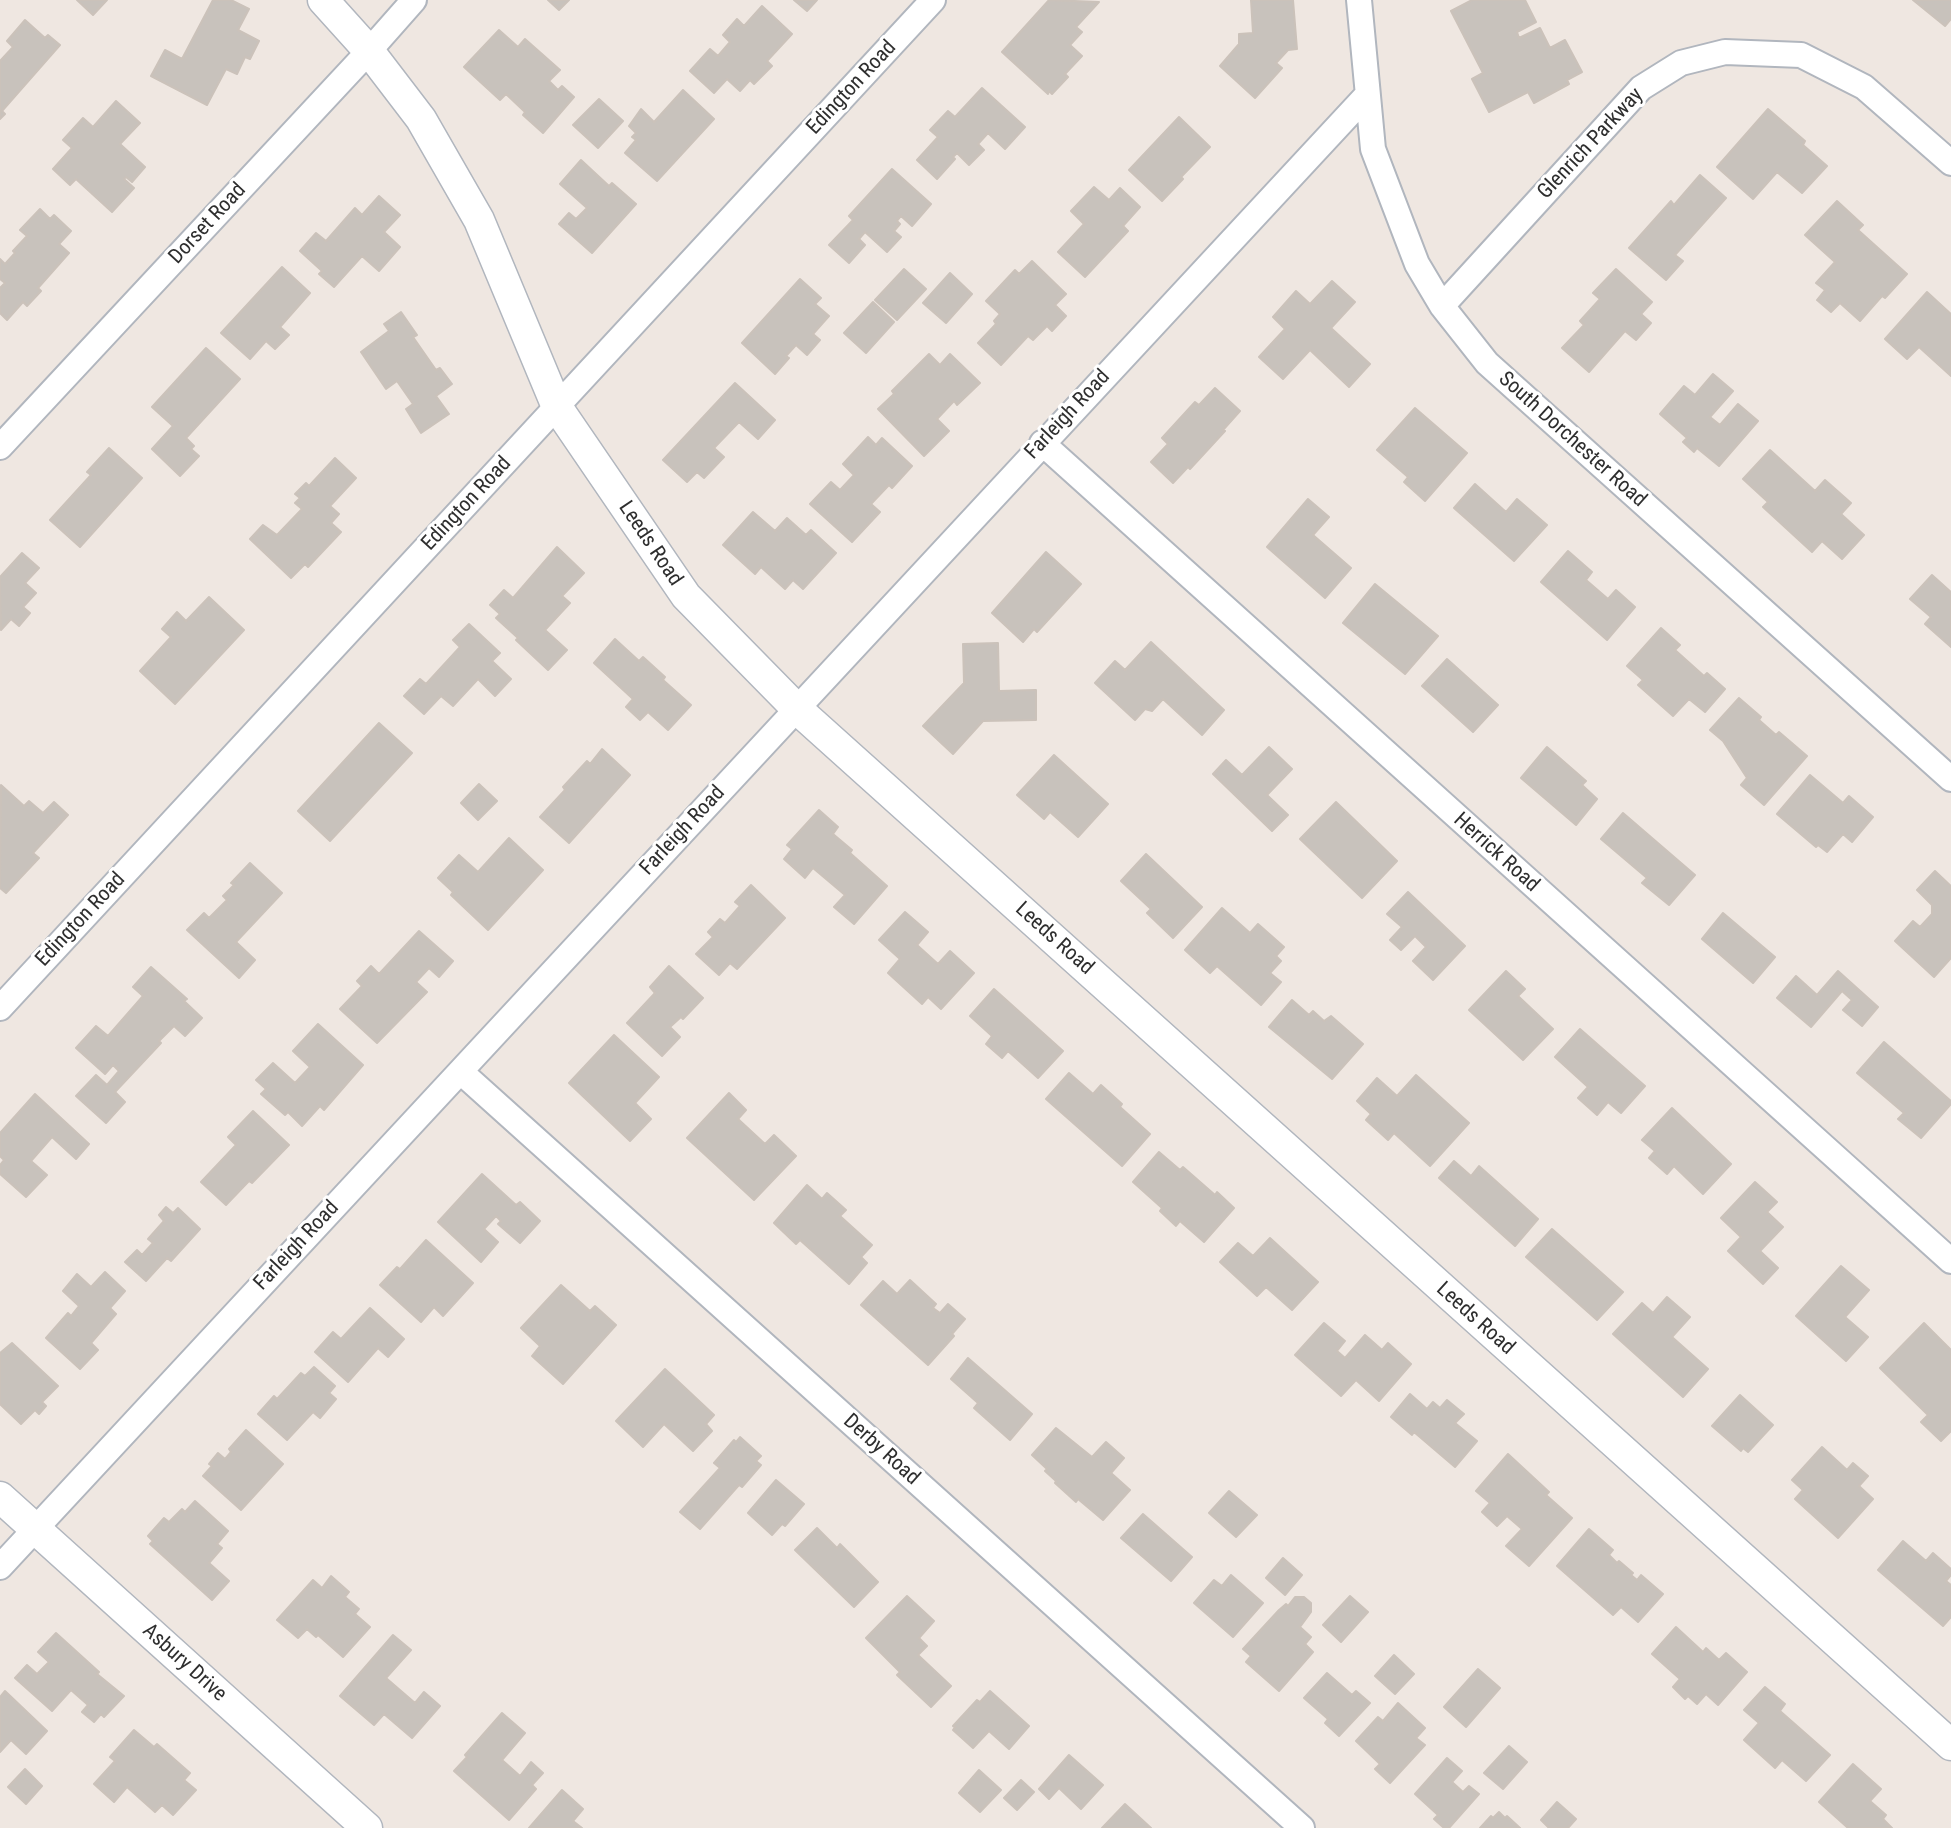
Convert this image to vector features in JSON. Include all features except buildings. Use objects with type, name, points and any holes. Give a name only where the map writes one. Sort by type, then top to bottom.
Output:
[{"type":"street","name":"Leeds Road","points":[[323,0],[369,51],[421,119],[479,220],[557,407],[686,596],[797,709],[1951,1745]]},
{"type":"street","name":"Dorset Road","points":[[0,447],[414,0]]},
{"type":"street","name":"Edington Road","points":[[0,1008],[933,0]]},
{"type":"street","name":"South Dorchester Road","points":[[1359,0],[1373,149],[1417,264],[1442,306],[1487,363],[1951,779]]},
{"type":"street","name":"Glenrich Parkway","points":[[1442,306],[1641,88],[1681,63],[1726,52],[1801,55],[1864,87],[1951,163]]},
{"type":"street","name":"Farleigh Road","points":[[0,1567],[1367,95]]},
{"type":"street","name":"Herrick Road","points":[[1042,443],[1951,1261]]},
{"type":"street","name":"Derby Road","points":[[461,1072],[1301,1828]]},
{"type":"street","name":"Asbury Drive","points":[[0,1497],[367,1828]]}]
